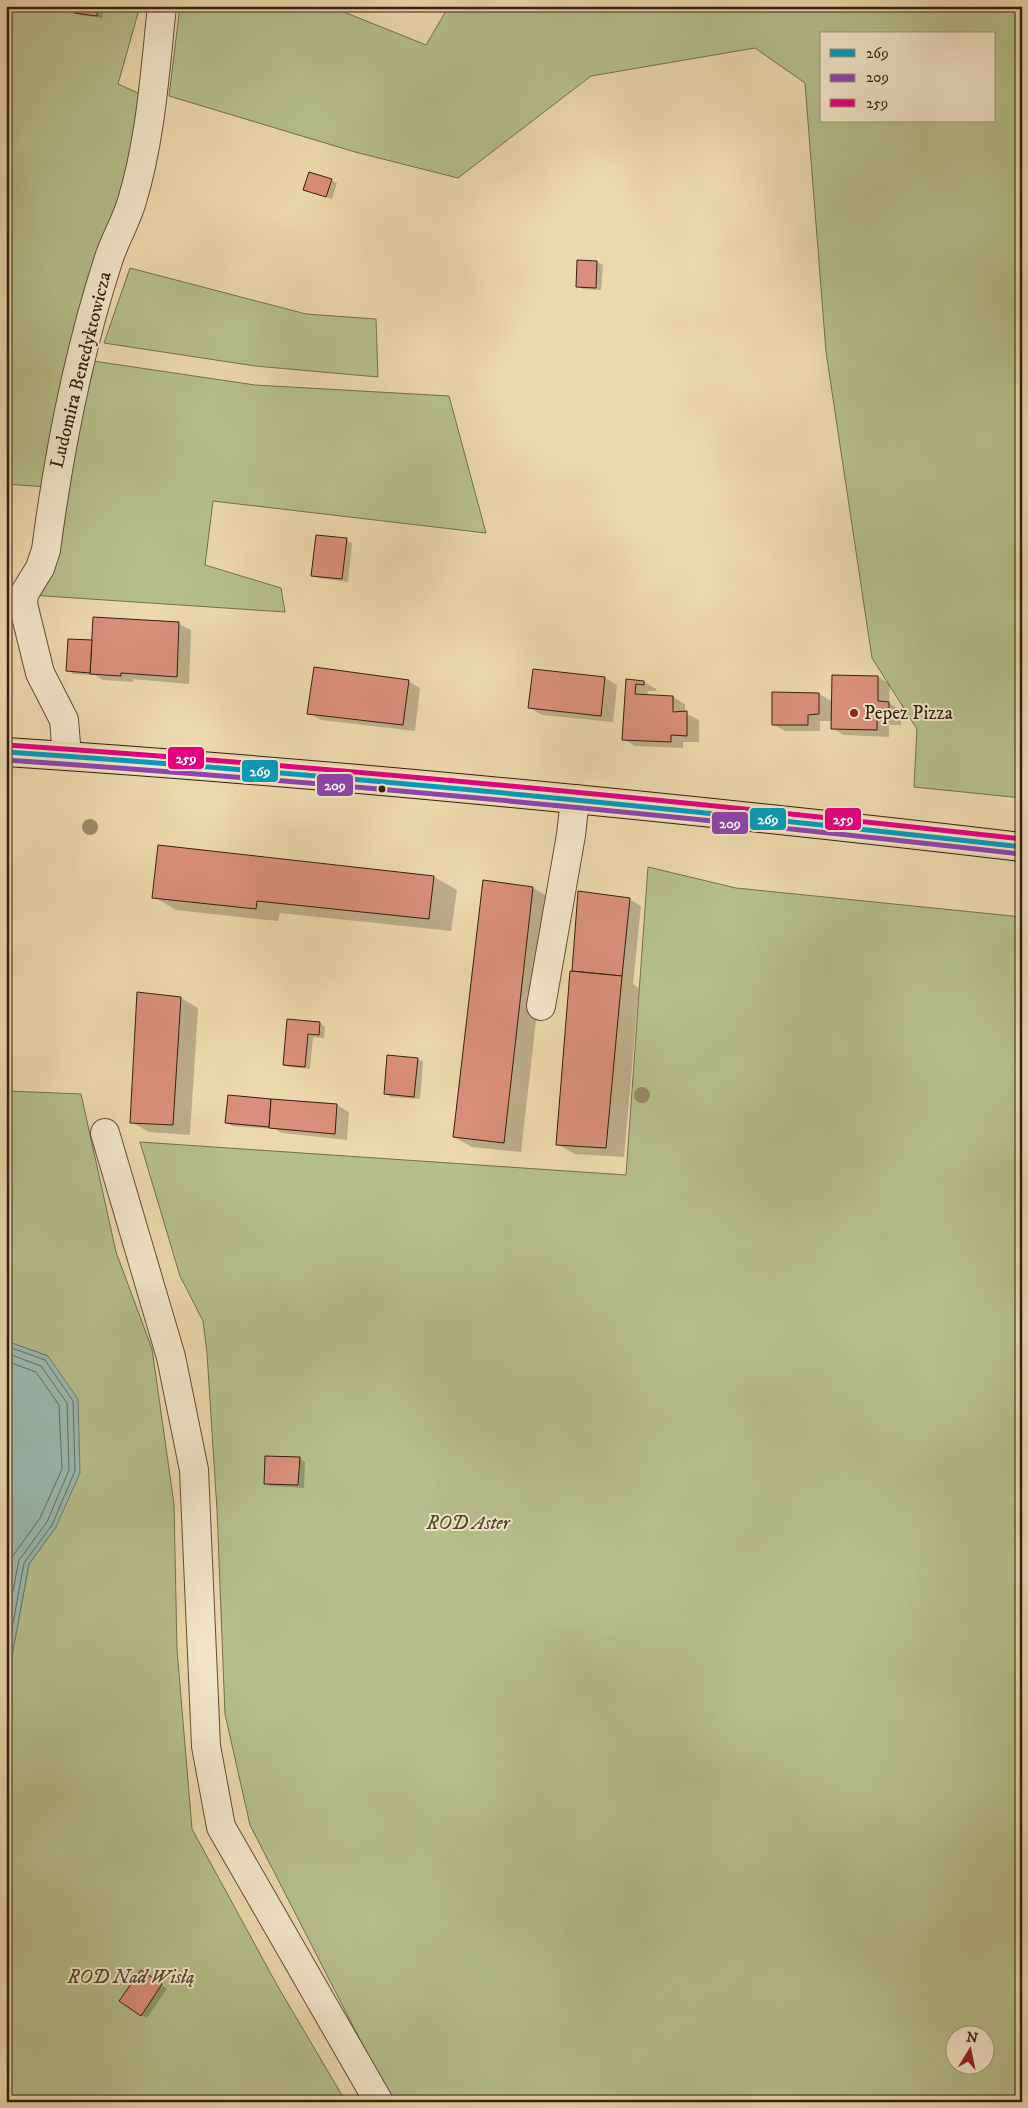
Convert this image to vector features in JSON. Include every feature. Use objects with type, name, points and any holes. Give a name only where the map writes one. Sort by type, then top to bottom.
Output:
[{"type":"main road","points":[[6,752],[334,777],[575,799],[1022,847]]},
{"type":"street","name":"Ludomira Benedyktowicza","points":[[67,756],[64,720],[40,673],[28,634],[23,604],[24,594],[40,568],[46,550],[64,426],[82,351],[108,259],[132,201],[151,114],[162,6]]},
{"type":"street","points":[[541,1006],[571,835],[575,799]]},
{"type":"street","points":[[105,1133],[170,1357],[194,1470],[206,1746],[221,1827],[379,2102]]},
{"type":"green space","points":[[6,6],[140,6],[118,84],[138,93],[142,108],[47,487],[6,484]]},
{"type":"green space","points":[[180,6],[329,6],[426,45],[449,6],[1022,6],[1022,798],[914,787],[917,729],[872,658],[826,352],[805,83],[755,48],[591,76],[458,178],[355,152],[169,96]]},
{"type":"green space","points":[[130,268],[306,314],[376,319],[378,377],[255,366],[104,343]]},
{"type":"green space","points":[[93,361],[255,385],[449,396],[486,533],[213,501],[205,565],[281,588],[285,612],[30,595],[55,569],[66,465]]},
{"type":"green space","name":"ROD Aster","points":[[648,867],[736,888],[1022,917],[1022,2102],[392,2102],[250,1825],[225,1714],[217,1510],[207,1353],[203,1321],[180,1276],[140,1142],[626,1175]]},
{"type":"green space","name":"ROD Nad Wisłą","points":[[6,1091],[81,1094],[116,1252],[152,1349],[174,1504],[177,1650],[192,1829],[277,1985],[346,2102],[6,2102],[6,1688],[29,1564],[56,1527],[48,1356],[6,1341]]},
{"type":"water","points":[[6,1341],[48,1356],[78,1399],[80,1473],[56,1527],[29,1564],[6,1688]]},
{"type":"building","points":[[75,6],[98,6],[97,16],[74,13]]},
{"type":"building","points":[[309,172],[332,179],[326,197],[303,190]]},
{"type":"building","points":[[577,260],[597,261],[596,288],[576,287]]},
{"type":"building","points":[[316,535],[347,538],[342,579],[311,576]]},
{"type":"building","points":[[93,617],[179,622],[177,677],[121,673],[121,676],[90,674]]},
{"type":"building","points":[[68,639],[92,640],[90,673],[66,671]]},
{"type":"building","points":[[314,667],[409,680],[403,725],[307,714]]},
{"type":"building","points":[[533,669],[605,677],[601,716],[528,708]]},
{"type":"building","points":[[832,675],[878,676],[878,701],[889,702],[889,719],[877,718],[877,730],[831,729]]},
{"type":"building","points":[[626,679],[644,681],[644,685],[636,684],[635,694],[673,696],[673,712],[687,711],[687,736],[671,735],[671,742],[622,740]]},
{"type":"building","points":[[772,692],[819,693],[819,714],[808,715],[808,725],[772,725]]},
{"type":"building","points":[[158,845],[434,876],[429,919],[257,901],[256,909],[152,898]]},
{"type":"building","points":[[483,880],[533,887],[504,1143],[453,1137]]},
{"type":"building","points":[[578,891],[630,898],[622,976],[572,971]]},
{"type":"building","points":[[570,971],[622,976],[606,1148],[556,1145]]},
{"type":"building","points":[[137,992],[181,997],[173,1125],[130,1123]]},
{"type":"building","points":[[287,1019],[320,1022],[319,1035],[308,1034],[305,1067],[283,1065]]},
{"type":"building","points":[[387,1055],[418,1058],[414,1097],[384,1094]]},
{"type":"building","points":[[228,1095],[271,1099],[269,1127],[225,1123]]},
{"type":"building","points":[[271,1099],[337,1104],[335,1134],[269,1128]]},
{"type":"building","points":[[265,1456],[300,1457],[298,1485],[264,1484]]},
{"type":"building","points":[[141,1970],[162,1984],[141,2016],[119,2001]]},
{"type":"transit line","name":"259","points":[[7,745],[515,786],[1022,839]]},
{"type":"transit line","name":"269","points":[[6,752],[388,782],[768,819],[1022,847]]},
{"type":"transit line","name":"209","points":[[6,760],[514,801],[1021,854]]},
{"type":"place","name":"Pepez Pizza","points":[[854,713]]}]
